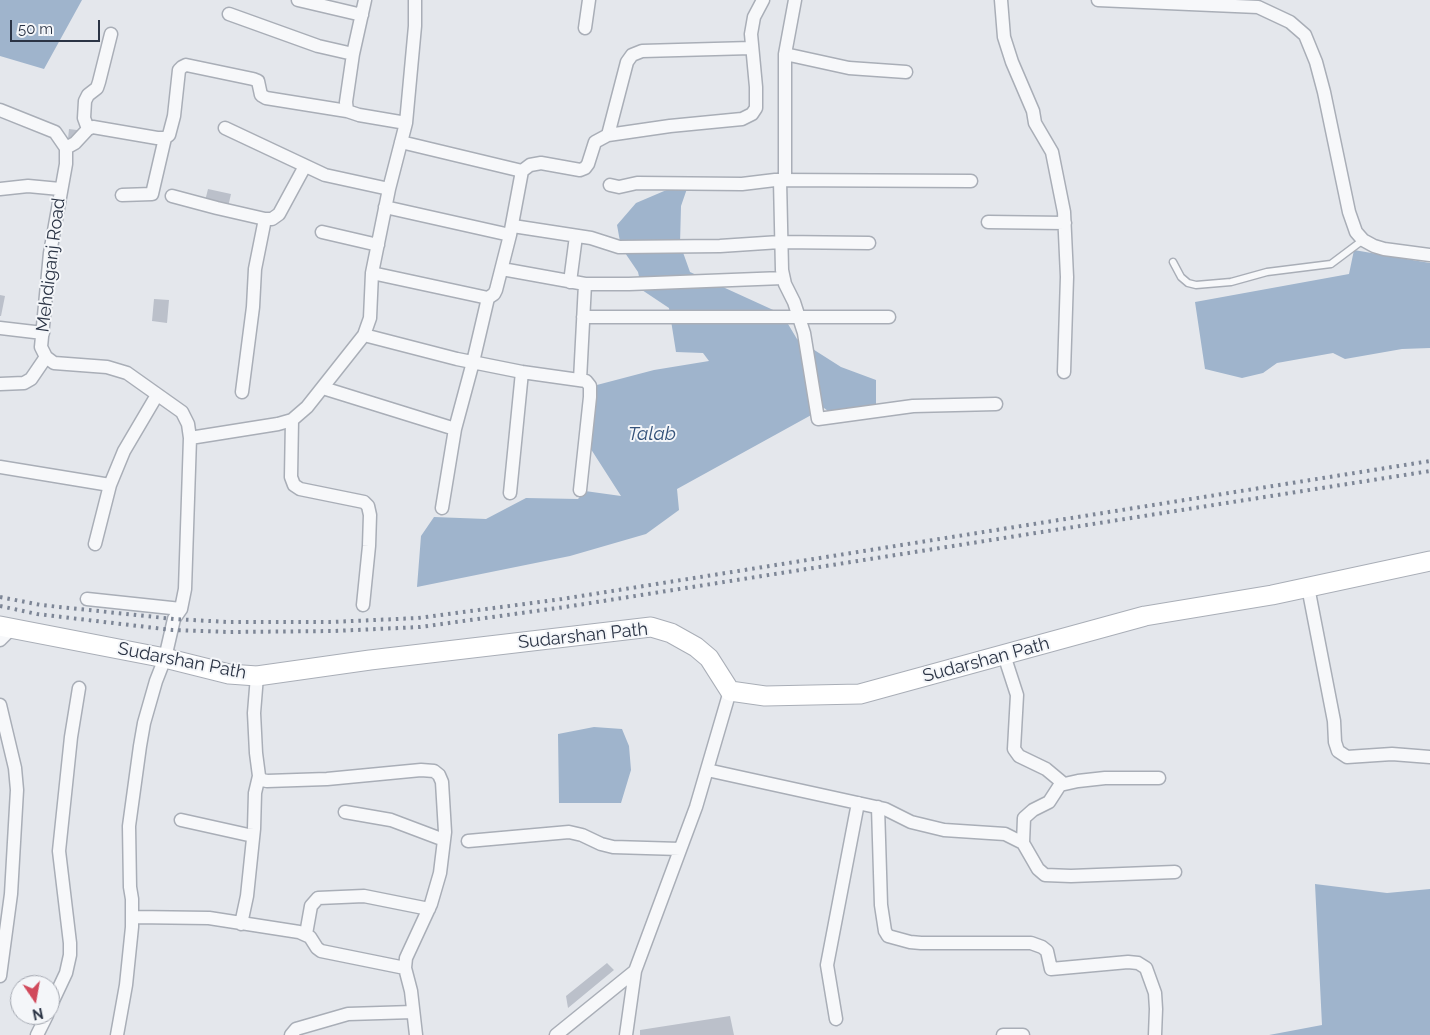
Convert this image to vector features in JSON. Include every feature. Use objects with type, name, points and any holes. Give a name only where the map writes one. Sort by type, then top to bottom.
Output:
[{"type":"main road","name":"Sudarshan Path","points":[[4,631],[165,658],[229,674],[257,676],[370,660],[651,627],[671,633],[702,652],[709,658],[730,691],[765,696],[860,694],[1145,616],[1308,588],[1430,561]]},
{"type":"street","points":[[298,0],[362,15]]},
{"type":"street","points":[[347,111],[346,102],[353,54],[365,0]]},
{"type":"street","points":[[190,438],[278,424],[292,420],[307,407],[364,335],[370,318],[372,273],[385,207],[406,123],[415,0]]},
{"type":"street","points":[[585,28],[589,0]]},
{"type":"street","points":[[442,508],[455,429],[488,298],[496,290],[502,268],[522,171],[530,165],[541,163],[580,170],[586,168],[595,142],[608,135],[742,119],[752,114],[756,108],[756,87],[751,48],[754,17],[763,0]]},
{"type":"street","points":[[795,0],[785,54],[780,242],[783,278],[794,302],[804,333],[818,419],[913,406],[996,404]]},
{"type":"street","points":[[1001,0],[1004,37],[1035,123],[1052,152],[1065,223],[1067,277],[1064,372]]},
{"type":"street","points":[[1098,0],[1258,8],[1290,22],[1305,35],[1316,62],[1331,118],[1349,212],[1356,232],[1362,240],[1374,246],[1430,255]]},
{"type":"street","points":[[229,14],[318,46],[353,54]]},
{"type":"street","points":[[88,129],[84,118],[85,101],[88,95],[97,88],[111,34]]},
{"type":"street","points":[[608,135],[627,62],[632,54],[642,51],[751,48]]},
{"type":"street","points":[[785,54],[849,68],[906,72]]},
{"type":"street","points":[[122,195],[152,194],[165,138],[169,135],[174,116],[179,70],[182,66],[186,65],[254,79],[258,81],[262,95],[266,98],[406,123]]},
{"type":"street","points":[[0,110],[55,132],[66,148],[79,140],[88,129],[98,127],[165,138]]},
{"type":"street","points":[[225,128],[325,175],[389,189]]},
{"type":"street","points":[[401,142],[522,171]]},
{"type":"street","name":"Mehdiganj Road","points":[[66,148],[66,164],[50,253],[41,347],[46,358],[54,363],[107,367],[127,373],[182,412],[186,418],[190,438],[185,589],[181,608],[174,619],[165,658],[144,723],[129,826],[132,917],[126,985],[116,1035]]},
{"type":"street","points":[[172,196],[264,219],[272,219],[279,214],[305,166]]},
{"type":"street","points":[[610,185],[619,187],[637,183],[742,184],[782,180],[971,181]]},
{"type":"street","points":[[0,189],[28,186],[60,189]]},
{"type":"street","points":[[385,207],[511,231],[591,238],[619,246],[720,246],[780,242],[869,243]]},
{"type":"street","points":[[242,392],[253,307],[255,269],[264,219]]},
{"type":"street","points":[[988,222],[1065,223]]},
{"type":"street","points":[[322,232],[378,245]]},
{"type":"street","points":[[570,282],[576,236]]},
{"type":"street","points":[[502,268],[585,284],[648,284],[783,278]]},
{"type":"street","points":[[372,273],[488,298]]},
{"type":"street","points":[[580,380],[585,284]]},
{"type":"street","points":[[583,317],[889,317]]},
{"type":"street","points":[[0,328],[43,333]]},
{"type":"street","points":[[364,335],[473,362],[522,372],[586,381],[590,386],[590,397],[580,490]]},
{"type":"street","points":[[0,384],[24,383],[31,379],[46,358]]},
{"type":"street","points":[[510,493],[522,372]]},
{"type":"street","points":[[323,388],[455,429]]},
{"type":"street","points":[[95,544],[110,485],[124,451],[157,395]]},
{"type":"street","points":[[292,420],[291,477],[294,485],[300,489],[364,502],[368,506],[370,516],[369,546],[363,605]]},
{"type":"street","points":[[0,467],[110,485]]},
{"type":"street","points":[[1308,588],[1334,720],[1338,751],[1347,757],[1392,754],[1430,757]]},
{"type":"street","points":[[87,599],[181,608]]},
{"type":"street","points":[[1004,655],[1017,695],[1014,749],[1019,756],[1046,769],[1064,784]]},
{"type":"street","points":[[241,924],[247,896],[255,793],[259,776],[254,713],[257,676]]},
{"type":"street","points":[[60,986],[66,973],[70,955],[70,943],[59,851],[71,737],[79,688]]},
{"type":"street","points":[[626,1035],[635,972],[696,807],[730,691]]},
{"type":"street","points":[[0,705],[15,768],[17,790],[6,870],[11,894],[1,969]]},
{"type":"street","points":[[259,776],[262,780],[267,781],[327,779],[421,770],[434,771],[439,775],[442,782],[445,832],[440,873],[429,909],[406,958],[405,968],[411,991],[416,1035]]},
{"type":"street","points":[[707,770],[886,809],[912,822],[927,826],[959,832],[1005,834],[1023,843]]},
{"type":"street","points":[[1159,778],[1105,778],[1060,785],[1049,802],[1032,810],[1024,818],[1023,843],[1038,869],[1045,875],[1071,876],[1175,872]]},
{"type":"street","points":[[836,1019],[827,965],[858,803]]},
{"type":"street","points":[[878,808],[881,905],[885,930],[888,936],[920,943],[1031,942],[1047,951],[1051,969],[1138,962],[1146,968],[1155,993],[1155,1035]]},
{"type":"street","points":[[344,812],[391,820],[444,840]]},
{"type":"street","points":[[181,820],[253,836]]},
{"type":"street","points":[[468,841],[569,832],[613,847],[680,849]]},
{"type":"street","points":[[306,934],[311,906],[318,898],[364,896],[429,909]]},
{"type":"street","points":[[132,917],[198,917],[306,934],[321,951],[405,968]]},
{"type":"street","points":[[556,1035],[635,972]]},
{"type":"street","points":[[291,1035],[296,1029],[348,1014],[413,1012]]},
{"type":"street","points":[[1002,1035],[1023,1035]]},
{"type":"lane","points":[[1173,262],[1181,277],[1188,283],[1196,286],[1231,282],[1267,272],[1331,264],[1362,240]]},
{"type":"water","points":[[0,0],[82,0],[44,69],[0,56]]},
{"type":"water","name":"Talab","points":[[690,180],[681,206],[680,244],[690,272],[782,314],[797,339],[841,367],[876,380],[876,412],[828,411],[824,408],[677,489],[679,510],[646,534],[570,556],[417,587],[421,536],[434,517],[486,519],[526,498],[578,499],[585,491],[621,496],[587,443],[593,386],[654,370],[709,361],[703,353],[676,352],[669,308],[642,290],[638,272],[621,247],[617,225],[636,203]]},
{"type":"water","points":[[1354,250],[1430,263],[1430,348],[1402,349],[1345,359],[1333,353],[1277,363],[1263,373],[1242,378],[1205,369],[1195,302],[1349,274]]},
{"type":"water","points":[[594,727],[622,729],[629,746],[631,770],[621,803],[559,803],[558,734]]},
{"type":"water","points":[[1315,884],[1387,893],[1430,889],[1430,1035],[1269,1035],[1322,1025]]},
{"type":"building","points":[[69,129],[77,130],[77,137],[68,139]]},
{"type":"building","points":[[208,189],[231,194],[228,207],[205,201]]},
{"type":"building","points":[[0,295],[5,296],[1,316],[0,316]]},
{"type":"building","points":[[154,299],[169,300],[167,323],[152,321]]},
{"type":"building","points":[[607,963],[614,970],[568,1008],[566,996]]},
{"type":"building","points":[[730,1016],[734,1035],[640,1035],[640,1030]]},
{"type":"railway","points":[[0,597],[41,605],[174,619],[228,622],[332,622],[418,618],[562,599],[1430,461]]},
{"type":"railway","points":[[0,606],[37,614],[172,630],[229,632],[334,631],[420,627],[565,607],[1430,471]]}]
